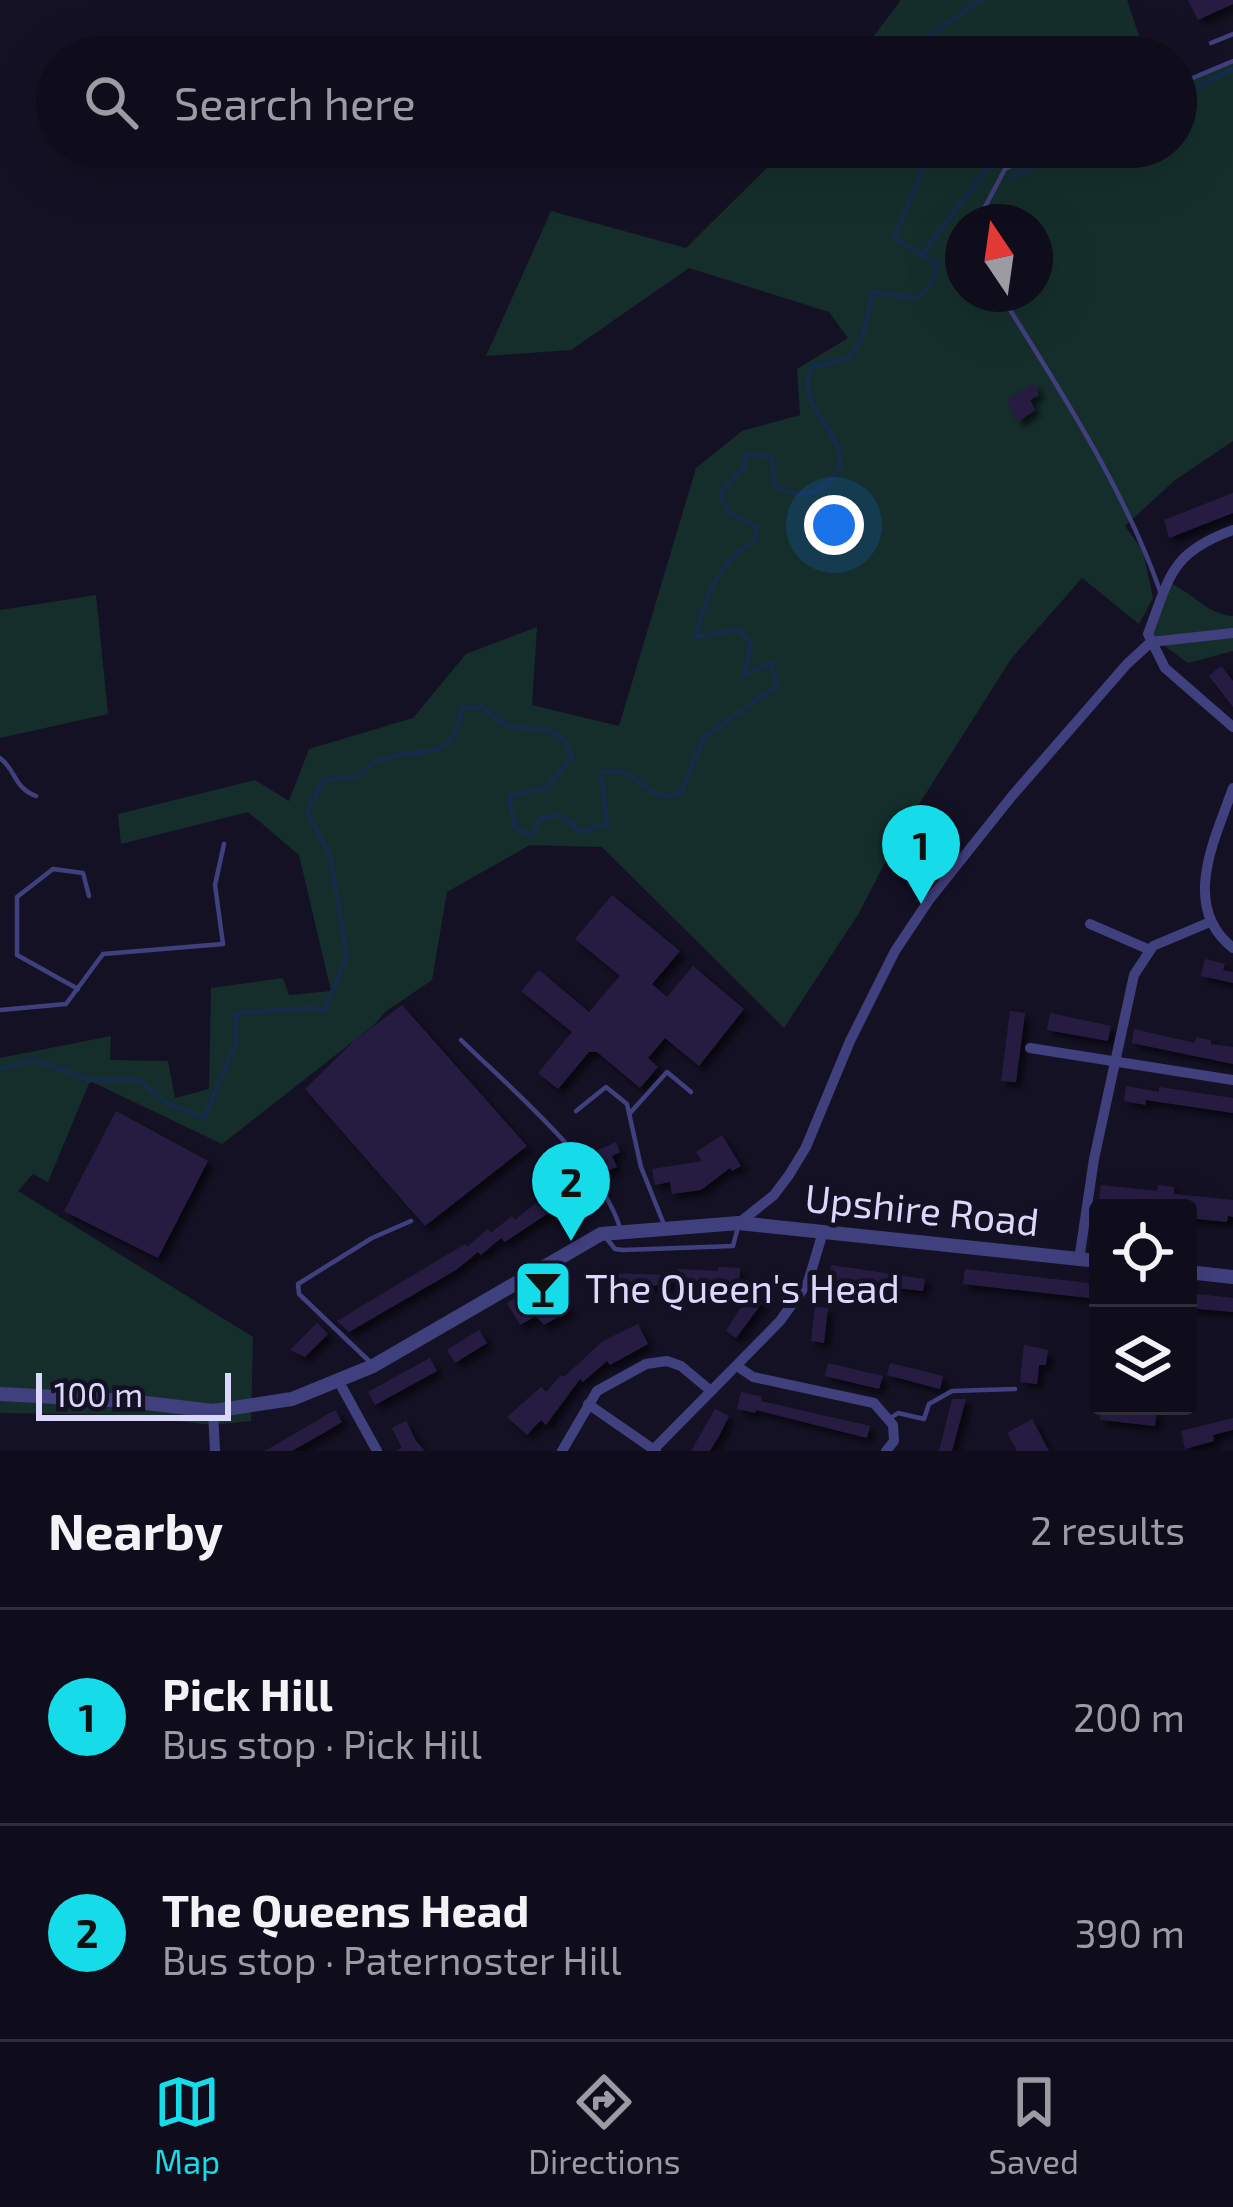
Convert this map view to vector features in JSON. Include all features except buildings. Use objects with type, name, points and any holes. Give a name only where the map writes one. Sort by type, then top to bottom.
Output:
[{"type":"street","points":[[739,1223],[774,1195],[806,1147],[874,993],[928,901],[1150,638],[1162,596],[1188,550],[1233,530]]},
{"type":"street","points":[[1150,638],[1233,633]]},
{"type":"street","points":[[1150,638],[1165,668],[1233,727]]},
{"type":"street","points":[[1233,788],[1208,858],[1204,903],[1210,922],[1233,948]]},
{"type":"street","points":[[1079,1259],[1094,1159],[1134,976],[1150,950],[1171,936],[1210,922]]},
{"type":"street","points":[[1090,924],[1150,950]]},
{"type":"street","points":[[1030,1048],[1233,1080]]},
{"type":"street","name":"Upshire Road","points":[[0,1394],[129,1401],[213,1412],[269,1405],[373,1366],[604,1234],[621,1231],[739,1223],[1089,1261]]},
{"type":"street","points":[[587,1404],[655,1450],[780,1321],[808,1282],[823,1232]]},
{"type":"street","points":[[1197,1273],[1233,1277]]},
{"type":"street","points":[[562,1451],[597,1391],[646,1364],[667,1361],[681,1366],[711,1391]]},
{"type":"street","points":[[737,1366],[753,1377],[874,1403],[889,1419],[894,1441],[886,1451]]},
{"type":"street","points":[[339,1382],[377,1451]]},
{"type":"street","points":[[213,1412],[215,1451]]},
{"type":"lane","points":[[1211,43],[1233,34]]},
{"type":"lane","points":[[1197,76],[1233,61]]},
{"type":"lane","points":[[987,204],[1010,168]]},
{"type":"lane","points":[[1010,312],[1119,498],[1162,596]]},
{"type":"lane","points":[[0,758],[19,787],[36,796]]},
{"type":"lane","points":[[1218,830],[1233,836]]},
{"type":"lane","points":[[0,1010],[66,1004],[103,954],[223,944],[215,884],[224,844]]},
{"type":"lane","points":[[78,989],[17,955],[17,897],[53,869],[83,873],[89,896]]},
{"type":"lane","points":[[461,1040],[550,1127],[614,1208],[621,1231]]},
{"type":"lane","points":[[630,1113],[667,1072],[691,1092]]},
{"type":"lane","points":[[576,1111],[606,1087],[627,1104],[641,1168],[665,1227]]},
{"type":"lane","points":[[373,1366],[299,1294],[298,1284],[372,1238],[411,1221]]},
{"type":"lane","points":[[604,1234],[615,1249],[733,1246],[739,1223]]},
{"type":"lane","points":[[889,1419],[898,1413],[924,1419],[928,1404],[952,1391],[1015,1389]]},
{"type":"green space","points":[[901,0],[1127,0],[1139,36],[874,36]]},
{"type":"green space","points":[[1233,59],[1233,441],[1175,480],[1125,526],[1143,551],[1153,598],[1139,624],[1082,578],[1011,659],[906,825],[902,838],[938,872],[932,886],[891,851],[859,913],[784,1028],[602,847],[530,845],[447,892],[432,980],[385,1012],[222,1144],[90,1081],[48,1182],[33,1174],[18,1191],[253,1337],[251,1421],[212,1425],[127,1415],[0,1413],[0,1058],[111,1036],[110,1060],[168,1061],[175,1098],[209,1089],[211,988],[283,978],[289,995],[331,991],[299,855],[248,812],[121,844],[118,814],[255,780],[289,801],[309,749],[413,718],[466,654],[537,627],[532,705],[619,726],[696,468],[742,431],[800,415],[797,369],[848,338],[829,312],[689,268],[571,350],[486,356],[551,211],[686,248],[767,168],[1197,168],[1197,76]]},
{"type":"green space","points":[[1167,582],[1215,612],[1233,616],[1233,651],[1188,663],[1148,634]]},
{"type":"green space","points":[[96,595],[108,714],[0,738],[0,610]]},
{"type":"waterway","points":[[929,36],[981,0]]},
{"type":"waterway","points":[[1197,87],[1233,69]]},
{"type":"waterway","points":[[0,1069],[33,1060],[90,1080],[139,1080],[165,1102],[204,1118],[236,1043],[236,1013],[324,1011],[347,957],[330,856],[307,812],[323,780],[357,777],[390,756],[435,750],[456,730],[462,708],[483,707],[504,724],[553,732],[566,744],[572,756],[546,788],[509,796],[514,826],[531,837],[540,818],[560,815],[581,832],[607,823],[601,773],[625,773],[657,794],[681,793],[704,737],[778,685],[771,663],[744,675],[751,643],[738,630],[696,637],[715,582],[732,558],[755,541],[756,527],[728,512],[720,494],[746,465],[745,454],[772,457],[775,487],[796,493],[812,493],[840,468],[838,448],[811,400],[808,379],[812,367],[849,358],[862,339],[873,292],[917,298],[932,283],[937,263],[894,238],[923,168]]},
{"type":"waterway","points":[[923,253],[987,168]]},
{"type":"waterway","points":[[1011,178],[1031,168]]},
{"type":"place","name":"Pick Hill","points":[[921,904]]},
{"type":"place","name":"The Queens Head","points":[[571,1241]]},
{"type":"place","name":"The Queen's Head","points":[[543,1289]]}]
